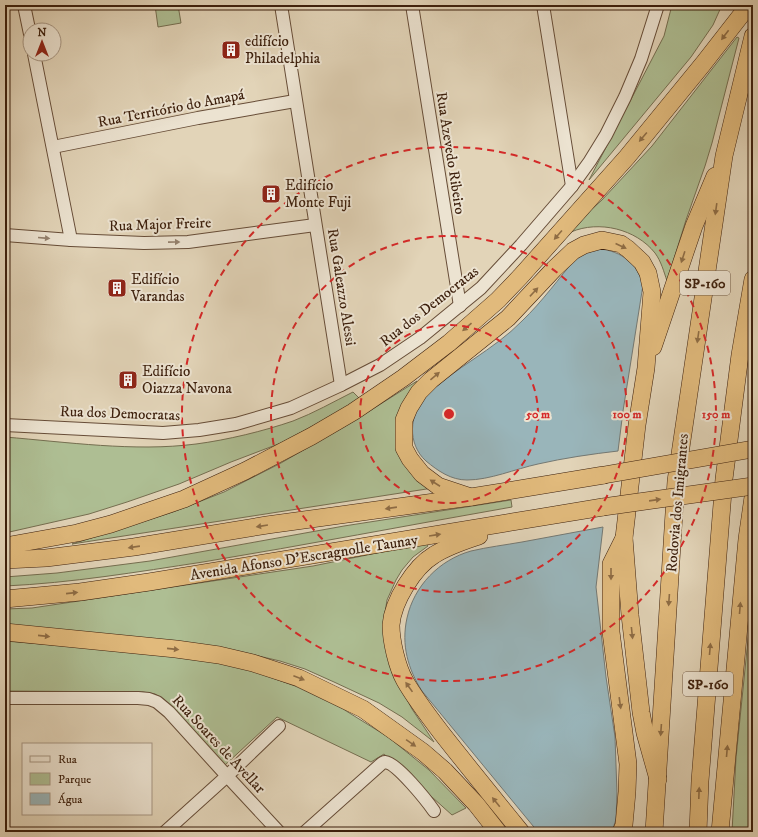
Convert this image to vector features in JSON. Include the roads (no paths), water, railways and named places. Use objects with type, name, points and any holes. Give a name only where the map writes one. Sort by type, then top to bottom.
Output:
[{"type":"highway","points":[[5,546],[77,533],[111,524],[184,499],[245,471],[312,436],[353,412],[403,378],[449,343],[498,300],[520,277],[631,151],[699,69],[749,5]]},
{"type":"highway","name":"Rodovia dos Imigrantes","points":[[654,832],[676,481],[724,156],[753,36]]},
{"type":"highway","points":[[646,368],[694,226],[724,156]]},
{"type":"highway","points":[[471,497],[438,486],[422,474],[410,459],[404,448],[403,434],[404,420],[409,408],[419,392],[427,384],[508,318],[573,251],[593,242],[602,240],[621,244],[642,262],[648,273],[652,292],[646,368],[637,425],[624,538],[630,615],[641,712],[645,733],[658,779]]},
{"type":"highway","name":"SP-160","points":[[698,832],[700,781],[724,479],[740,356],[753,279]]},
{"type":"highway","points":[[5,560],[46,558],[134,547],[267,525],[471,497],[753,449]]},
{"type":"highway","name":"Avenida Afonso D'Escragnolle Taunay","points":[[5,599],[80,592],[156,581],[603,507],[753,486]]},
{"type":"highway","points":[[720,832],[746,547],[753,497]]},
{"type":"highway","points":[[521,832],[457,753],[404,680],[393,644],[391,624],[399,598],[412,575],[422,564],[434,555],[456,544],[535,519]]},
{"type":"highway","points":[[621,832],[624,825],[628,764],[611,632],[611,564],[624,538]]},
{"type":"highway","points":[[5,632],[176,649],[219,655],[253,663],[299,678],[363,710],[423,752],[445,771],[476,804],[498,832]]},
{"type":"street","points":[[24,5],[28,22]]},
{"type":"street","name":"Rua Galeazzo Alessi","points":[[280,5],[341,385]]},
{"type":"street","name":"Rua Azevedo Ribeiro","points":[[412,5],[460,306]]},
{"type":"street","points":[[543,5],[572,186]]},
{"type":"street","name":"Rua dos Democratas","points":[[5,425],[156,433],[198,430],[262,417],[291,408],[380,365],[420,338],[481,288],[572,186],[606,135],[622,104],[641,59],[658,5]]},
{"type":"street","points":[[36,62],[71,240]]},
{"type":"street","name":"Rua Território do Amapá","points":[[53,147],[198,118],[295,101]]},
{"type":"street","name":"Rua Major Freire","points":[[5,235],[144,243],[188,242],[315,225]]},
{"type":"street","name":"Rua Soares de Avellar","points":[[5,698],[138,698],[149,699],[157,702],[169,712],[279,832]]},
{"type":"street","points":[[165,832],[227,776],[279,726]]},
{"type":"street","points":[[305,832],[380,764],[385,762],[390,763],[395,767],[421,792],[434,811]]},
{"type":"water","points":[[600,249],[608,250],[628,260],[637,271],[643,285],[618,451],[578,456],[548,462],[476,480],[461,480],[450,477],[426,461],[416,446],[412,429],[416,411],[420,403],[437,386],[511,331],[529,314],[577,257],[586,252]]},
{"type":"water","points":[[603,527],[596,587],[606,677],[615,737],[617,793],[616,819],[612,832],[538,832],[417,683],[405,647],[405,628],[407,618],[415,595],[422,585],[439,568],[459,555],[484,548]]},
{"type":"place","name":"edifício Philadelphia","points":[[231,50]]},
{"type":"place","name":"Edifício Monte Fuji","points":[[271,194]]},
{"type":"place","name":"Edifício Varandas","points":[[117,288]]},
{"type":"place","name":"Edifício Oiazza Navona","points":[[128,380]]}]
